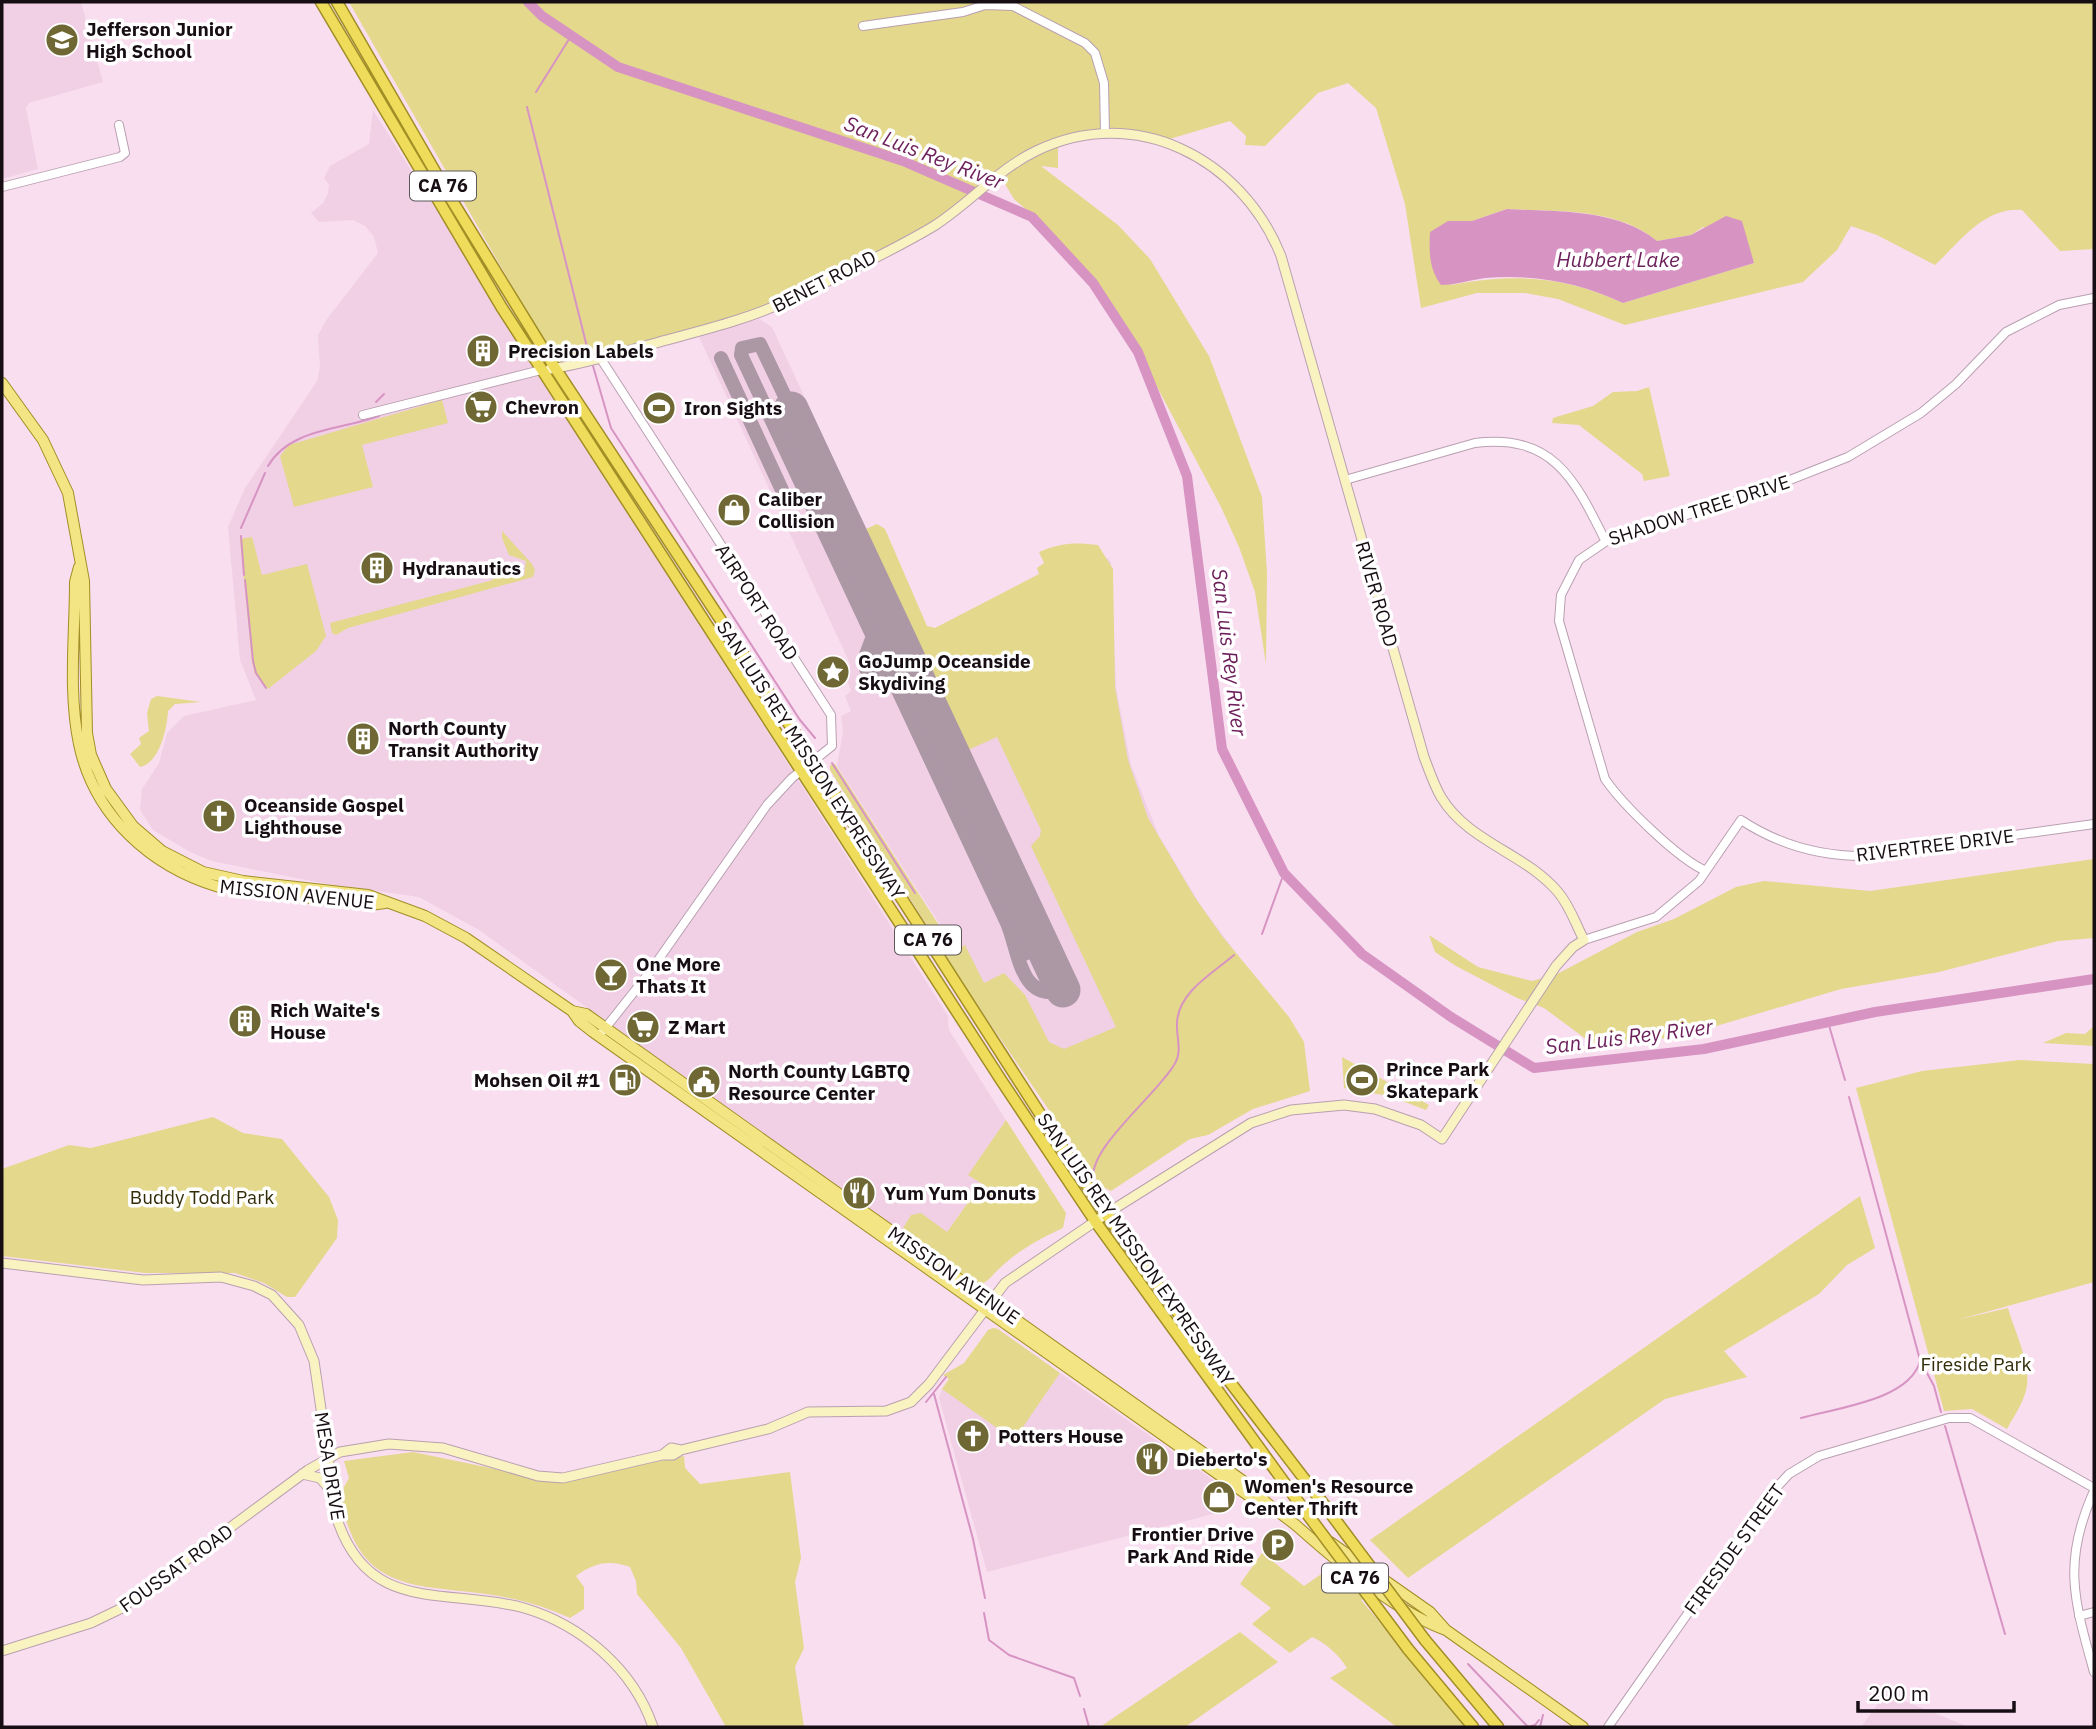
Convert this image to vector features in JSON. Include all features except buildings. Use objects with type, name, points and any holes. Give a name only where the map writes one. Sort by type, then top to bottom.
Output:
[{"type":"highway","name":"SAN LUIS REY MISSION EXPRESSWAY","points":[[321,2],[465,248],[541,370],[1096,1221],[1302,1507],[1408,1649],[1473,1727]]},
{"type":"highway","name":"SAN LUIS REY MISSION EXPRESSWAY","points":[[337,2],[448,194],[555,368],[1106,1214],[1425,1640],[1499,1727]]},
{"type":"main road","name":"BENET ROAD","points":[[541,370],[601,359],[768,309],[934,225],[999,174],[1036,150],[1072,137],[1105,133],[1150,138],[1184,149],[1213,165],[1247,196]]},
{"type":"main road","name":"RIVER ROAD","points":[[1247,196],[1272,233],[1281,256],[1424,757],[1441,797],[1461,821],[1482,838],[1535,869],[1561,895],[1584,940]]},
{"type":"main road","name":"MISSION AVENUE","points":[[2,383],[37,431],[59,470],[75,521],[79,566],[84,582],[84,708],[91,755],[106,789],[133,826],[162,851],[203,872],[243,881],[368,895],[412,911],[456,932],[572,1011],[579,1021],[602,1032],[710,1102],[1248,1496],[1261,1499],[1297,1526],[1318,1533],[1430,1612],[1446,1630],[1583,1727]]},
{"type":"main road","name":"FOUSSAT ROAD","points":[[2,1651],[91,1623],[120,1609],[302,1474],[332,1457],[359,1448],[413,1444],[463,1453],[538,1476],[563,1478],[662,1455],[672,1456],[681,1450],[768,1429],[808,1412],[886,1411],[905,1405],[920,1394],[1005,1283],[1106,1214],[1251,1123],[1292,1110],[1344,1105],[1375,1109],[1421,1125],[1442,1139],[1556,966],[1573,947],[1584,940]]},
{"type":"main road","name":"MISSION AVENUE","points":[[602,1032],[653,1076],[989,1306]]},
{"type":"main road","points":[[653,1076],[664,1078],[700,1102],[710,1102]]},
{"type":"main road","points":[[741,1138],[766,1149],[773,1147]]},
{"type":"main road","name":"MESA DRIVE","points":[[2,1264],[143,1280],[221,1277],[254,1286],[272,1295],[290,1312],[311,1349],[332,1457],[333,1493],[343,1537],[360,1563],[379,1579],[416,1593],[523,1608],[568,1627],[600,1650],[626,1676],[653,1727]]},
{"type":"main road","points":[[302,1474],[320,1478],[333,1493]]},
{"type":"street","points":[[863,26],[949,14],[985,5],[1013,6],[1085,43],[1095,53],[1104,83],[1105,133]]},
{"type":"street","points":[[2,187],[114,159],[125,153],[119,125]]},
{"type":"street","name":"SHADOW TREE DRIVE","points":[[1706,871],[1687,860],[1616,794],[1600,768],[1561,632],[1559,610],[1573,569],[1588,552],[1605,540],[1732,503],[1848,457],[1921,412],[1956,384],[2006,332],[2059,305],[2094,298]]},
{"type":"street","name":"AIRPORT ROAD","points":[[601,359],[831,715],[834,727],[832,746],[766,805],[649,974],[602,1032]]},
{"type":"street","name":"BENET ROAD","points":[[363,415],[541,370]]},
{"type":"street","points":[[1345,480],[1475,443],[1493,441],[1523,445],[1544,453],[1565,470],[1586,501],[1605,540]]},
{"type":"street","name":"RIVERTREE DRIVE","points":[[1706,871],[1741,820],[1776,840],[1801,849],[1853,856],[2094,824]]},
{"type":"street","points":[[1584,940],[1656,917],[1689,891],[1706,871]]},
{"type":"street","name":"FIRESIDE STREET","points":[[1608,1727],[1776,1488],[1801,1464],[1819,1456],[1950,1418],[1969,1418],[2094,1490]]},
{"type":"street","points":[[2094,1490],[2081,1520],[2073,1566],[2079,1616],[2094,1672]]},
{"type":"street","points":[[2079,1616],[2094,1612]]},
{"type":"shaded area","points":[[2,2],[81,2],[103,82],[29,103],[26,108],[38,169],[2,179]]},
{"type":"shaded area","points":[[373,110],[948,1016],[949,1030],[1006,1120],[969,1175],[987,1187],[981,1199],[974,1194],[947,1232],[900,1233],[479,930],[419,897],[326,884],[212,861],[190,852],[153,830],[140,810],[142,789],[159,763],[167,733],[184,716],[256,700],[240,660],[228,527],[245,488],[317,381],[320,367],[318,335],[327,319],[378,253],[374,237],[365,226],[353,220],[319,222],[311,213],[323,203],[328,193],[329,185],[324,178],[330,166],[369,144]]},
{"type":"shaded area","points":[[759,319],[772,327],[908,620],[926,638],[1108,558],[1111,563],[1116,687],[1131,765],[1159,836],[1201,906],[1239,957],[1102,1174],[1094,1178],[1087,1167],[1091,1157],[837,766],[843,731],[841,716],[851,711],[845,696],[851,691],[843,670],[851,666],[699,337]]},
{"type":"shaded area","points":[[1060,1373],[1236,1496],[1217,1513],[987,1572],[939,1398],[942,1389],[1014,1439]]},
{"type":"shaded area","points":[[1885,1694],[1912,1704],[1969,1727],[1861,1727]]},
{"type":"green space","points":[[349,2],[2094,2],[2094,249],[2060,251],[2022,210],[1996,214],[1985,220],[1964,236],[1935,265],[1877,235],[1851,226],[1837,250],[1803,282],[1625,325],[1558,299],[1525,293],[1477,293],[1421,308],[1405,204],[1376,108],[1348,83],[1318,93],[1265,146],[1245,145],[1246,136],[1230,121],[1163,141],[1105,133],[1058,142],[1058,168],[1041,166],[1118,225],[1150,259],[1209,356],[1262,497],[1267,573],[1266,664],[1255,592],[1239,547],[1221,507],[1155,383],[1111,305],[1051,231],[1014,199],[999,174],[934,225],[768,309],[559,368]],"holes":[[[1507,209],[1566,211],[1605,217],[1641,230],[1657,241],[1691,235],[1703,227],[1754,263],[1623,303],[1581,287],[1539,279],[1496,279],[1451,285],[1449,221],[1472,221]]]},
{"type":"green space","points":[[1649,387],[1670,476],[1644,481],[1642,474],[1579,425],[1552,423],[1553,418],[1593,406],[1613,392],[1637,391]]},
{"type":"green space","points":[[442,400],[448,423],[362,445],[373,487],[294,507],[280,456],[289,445]]},
{"type":"green space","points":[[877,524],[885,529],[927,626],[935,628],[1039,574],[1037,568],[1044,563],[1039,552],[1068,544],[1098,545],[1113,569],[1115,687],[1128,760],[1148,818],[1194,896],[1222,936],[1289,1017],[1304,1042],[1310,1091],[1253,1109],[1208,1135],[1190,1139],[1111,1191],[1101,1186],[967,990],[830,770],[830,765],[835,764],[955,950],[965,945],[984,983],[1004,973],[1025,995],[1049,1042],[1064,1049],[1116,1027],[1031,846],[1040,836],[1041,830],[997,737],[968,750],[866,529]]},
{"type":"green space","points":[[502,531],[532,564],[535,570],[533,577],[348,628],[336,635],[332,633],[330,623],[493,580],[491,571],[509,567],[512,575],[524,576],[526,561],[509,555]]},
{"type":"green space","points":[[252,537],[262,575],[307,564],[326,636],[316,651],[268,689],[255,674],[252,662],[240,539]]},
{"type":"green space","points":[[157,696],[201,702],[175,704],[168,711],[164,735],[157,752],[153,759],[140,767],[130,754],[141,744],[139,738],[149,731],[147,713],[151,699]]},
{"type":"green space","points":[[2094,859],[2094,938],[2058,941],[1939,972],[1841,989],[1686,1035],[1598,1048],[1544,1008],[1517,998],[1435,952],[1429,935],[1478,967],[1532,981],[1557,974],[1637,932],[1674,919],[1736,887],[1764,881],[1870,891]]},
{"type":"green space","points":[[2094,1026],[2094,1046],[2043,1043],[2066,1033],[2085,1034]]},
{"type":"green space","name":"Prince Park Skatepark","points":[[1342,1057],[1429,1105],[1426,1110],[1389,1096],[1344,1088]]},
{"type":"green space","name":"Fireside Park","points":[[2020,1060],[2094,1064],[2094,1282],[1957,1320],[2008,1308],[2025,1362],[2027,1384],[2021,1403],[2007,1429],[1972,1409],[1944,1411],[1856,1088],[1922,1071]]},
{"type":"green space","name":"Buddy Todd Park","points":[[213,1117],[243,1133],[282,1139],[329,1197],[338,1220],[337,1238],[295,1297],[287,1297],[264,1283],[235,1273],[145,1273],[2,1256],[2,1169],[69,1145],[91,1148]]},
{"type":"green space","points":[[1006,1120],[1066,1213],[1063,1228],[1023,1250],[986,1282],[974,1285],[900,1233],[911,1215],[921,1213],[947,1232],[974,1194],[981,1198],[987,1187],[968,1175]]},
{"type":"green space","points":[[1860,1196],[1875,1248],[1847,1265],[1819,1294],[1724,1351],[1747,1377],[1665,1399],[1408,1578],[1370,1540]]},
{"type":"green space","points":[[993,1328],[1060,1373],[1014,1440],[942,1389],[949,1379],[943,1375],[964,1363],[988,1330]]},
{"type":"green space","points":[[413,1452],[558,1482],[684,1456],[685,1468],[700,1484],[790,1472],[801,1558],[795,1582],[804,1648],[795,1667],[804,1727],[726,1727],[681,1648],[637,1594],[636,1581],[630,1567],[615,1563],[602,1564],[576,1576],[584,1587],[584,1609],[570,1618],[521,1601],[427,1587],[403,1581],[381,1571],[363,1555],[349,1530],[340,1494],[349,1478],[344,1461]]},
{"type":"green space","points":[[1262,1553],[1304,1586],[1333,1566],[1371,1592],[1361,1600],[1468,1727],[1397,1727],[1330,1678],[1347,1668],[1336,1654],[1322,1643],[1312,1637],[1290,1653],[1252,1624],[1271,1608],[1240,1584]]},
{"type":"green space","points":[[1240,1632],[1278,1662],[1185,1727],[1100,1727]]},
{"type":"water","name":"Hubbert Lake","points":[[1507,209],[1605,217],[1641,230],[1657,241],[1691,235],[1726,216],[1742,221],[1754,263],[1623,303],[1573,285],[1521,277],[1485,278],[1441,285],[1431,260],[1430,232],[1448,221],[1472,221]]},
{"type":"waterway","name":"San Luis Rey River","points":[[528,2],[542,16],[618,67],[903,161],[1032,217],[1093,283],[1138,352],[1187,476],[1222,749],[1284,873],[1362,954],[1451,1017],[1534,1068],[1704,1049],[1875,1012],[2094,979]]},
{"type":"waterway","points":[[536,92],[571,36]]},
{"type":"waterway","points":[[527,107],[588,351]]},
{"type":"waterway","points":[[593,366],[611,428],[800,720],[815,738]]},
{"type":"waterway","points":[[376,402],[384,394]]},
{"type":"waterway","points":[[268,466],[289,444],[303,437],[379,416]]},
{"type":"waterway","points":[[241,528],[265,473]]},
{"type":"waterway","points":[[241,536],[244,575]]},
{"type":"waterway","points":[[245,580],[253,661],[256,673],[266,688]]},
{"type":"waterway","points":[[832,763],[915,893]]},
{"type":"waterway","points":[[1262,934],[1284,873]]},
{"type":"waterway","points":[[1093,1177],[1095,1164],[1103,1150],[1166,1077],[1177,1060],[1177,1023],[1183,1002],[1198,984],[1234,955]]},
{"type":"waterway","points":[[1828,1022],[1845,1080]]},
{"type":"waterway","points":[[1849,1097],[1920,1360],[1934,1386],[1941,1412]]},
{"type":"waterway","points":[[1801,1418],[1887,1394],[1902,1385],[1913,1374],[1920,1361]]},
{"type":"waterway","points":[[926,1402],[946,1377]]},
{"type":"waterway","points":[[934,1394],[973,1539],[985,1598]]},
{"type":"waterway","points":[[1945,1426],[2005,1634]]},
{"type":"waterway","points":[[984,1613],[989,1640],[1009,1655],[1074,1678],[1080,1696]]},
{"type":"waterway","points":[[1468,1664],[1528,1727],[1539,1720]]},
{"type":"waterway","points":[[1084,1709],[1089,1727]]},
{"type":"waterway","points":[[1540,1727],[1543,1715]]},
{"type":"taxiway","points":[[791,409],[760,344],[742,348],[741,355],[1007,923],[1023,972],[1038,989],[1049,992],[1063,990]]},
{"type":"taxiway","points":[[721,358],[788,503]]},
{"type":"taxiway","points":[[776,430],[781,433],[793,431],[803,436]]},
{"type":"taxiway","points":[[811,505],[817,508],[826,506],[831,500],[830,494]]},
{"type":"taxiway","points":[[862,613],[869,617],[878,613],[879,599]]},
{"type":"taxiway","points":[[863,663],[873,636]]},
{"type":"taxiway","points":[[884,661],[915,675]]},
{"type":"taxiway","points":[[866,669],[891,675]]},
{"type":"taxiway","points":[[974,852],[975,846],[984,840],[995,846]]},
{"type":"taxiway","points":[[1016,943],[1024,954],[1042,946]]},
{"type":"runway","points":[[791,409],[1063,990]]},
{"type":"place","name":"Jefferson Junior High School","points":[[62,40]]},
{"type":"place","name":"Precision Labels","points":[[483,351]]},
{"type":"place","name":"Chevron","points":[[481,407]]},
{"type":"place","name":"Iron Sights","points":[[659,408]]},
{"type":"place","name":"Caliber Collision","points":[[734,510]]},
{"type":"place","name":"Hydranautics","points":[[377,568]]},
{"type":"place","name":"GoJump Oceanside Skydiving","points":[[833,672]]},
{"type":"place","name":"North County Transit Authority","points":[[363,739]]},
{"type":"place","name":"Oceanside Gospel Lighthouse","points":[[219,816]]},
{"type":"place","name":"One More Thats It","points":[[611,975]]},
{"type":"place","name":"Rich Waite's House","points":[[245,1021]]},
{"type":"place","name":"Z Mart","points":[[643,1027]]},
{"type":"place","name":"Mohsen Oil #1","points":[[625,1080]]},
{"type":"place","name":"Prince Park Skatepark","points":[[1362,1080]]},
{"type":"place","name":"North County LGBTQ Resource Center","points":[[704,1082]]},
{"type":"place","name":"Yum Yum Donuts","points":[[859,1193]]},
{"type":"place","name":"Potters House","points":[[973,1436]]},
{"type":"place","name":"Dieberto's","points":[[1152,1459]]},
{"type":"place","name":"Women's Resource Center Thrift","points":[[1219,1497]]},
{"type":"place","name":"Frontier Drive Park And Ride","points":[[1278,1545]]}]
